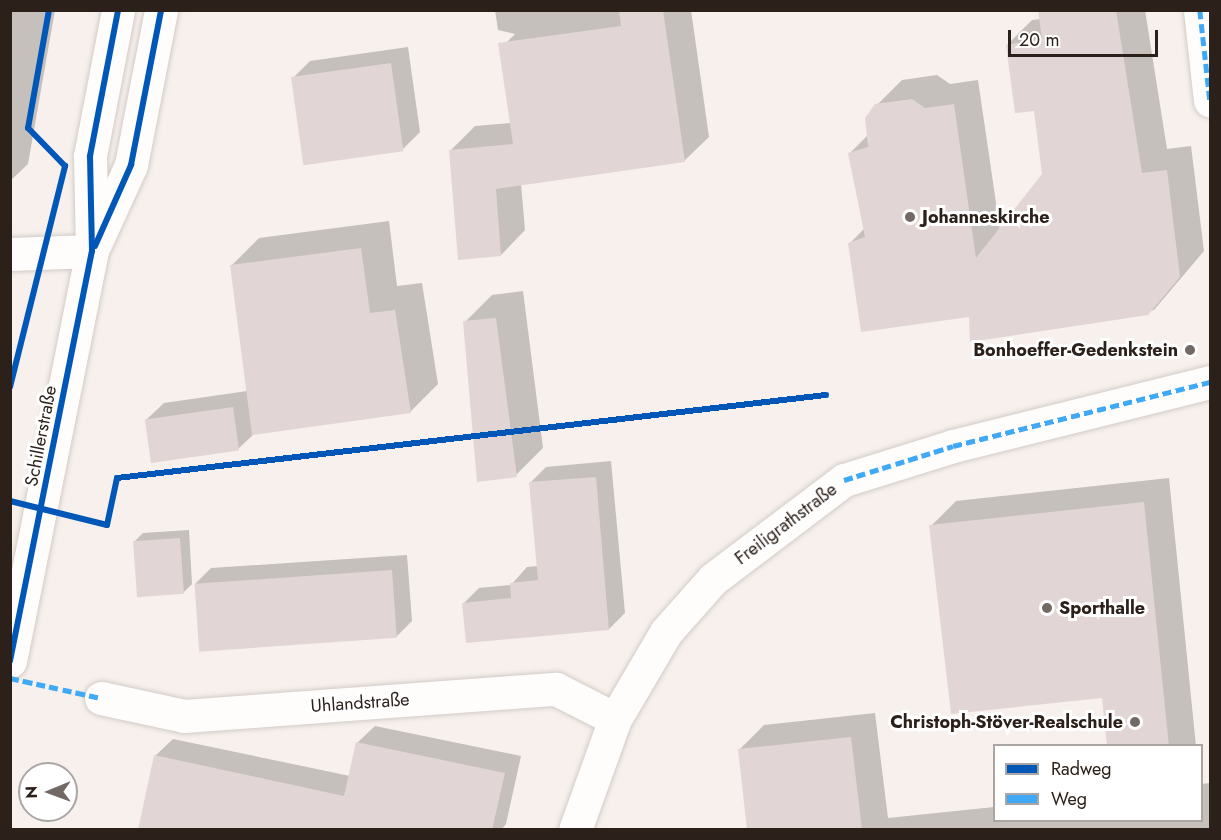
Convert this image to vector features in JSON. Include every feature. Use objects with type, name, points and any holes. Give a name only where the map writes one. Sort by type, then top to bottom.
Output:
[{"type":"street","name":"Schillerstraße","points":[[10,661],[92,251],[90,156],[118,10]]},
{"type":"street","name":"Schillerstraße","points":[[92,251],[131,165],[161,10]]},
{"type":"street","points":[[1200,10],[1210,100]]},
{"type":"street","points":[[10,254],[92,251]]},
{"type":"street","name":"Freiligrathstraße","points":[[575,830],[615,718],[666,632],[713,579],[844,480],[953,446],[1210,382]]},
{"type":"street","name":"Uhlandstraße","points":[[101,698],[184,716],[556,689],[615,718]]},
{"type":"building","points":[[619,10],[663,10],[685,162],[496,189],[501,256],[458,260],[449,150],[513,144],[498,43],[621,26]]},
{"type":"building","points":[[1038,10],[1116,10],[1142,173],[1167,170],[1180,277],[1148,315],[970,342],[969,317],[861,332],[848,243],[865,237],[848,153],[868,147],[865,118],[875,104],[912,99],[925,108],[954,104],[976,258],[1042,174],[1034,111],[1015,113],[1006,45],[1042,39]]},
{"type":"building","points":[[391,63],[403,151],[303,165],[291,77]]},
{"type":"building","points":[[361,248],[370,313],[395,310],[411,413],[252,435],[230,265]]},
{"type":"building","points":[[496,318],[517,477],[477,482],[463,321]]},
{"type":"building","points":[[233,407],[239,451],[151,463],[145,419]]},
{"type":"building","points":[[596,477],[609,630],[466,643],[462,603],[511,598],[510,583],[538,580],[529,482]]},
{"type":"building","name":"Sporthalle","points":[[1144,502],[1169,744],[1107,744],[1102,698],[951,714],[929,525]]},
{"type":"building","points":[[180,538],[184,594],[137,597],[133,541]]},
{"type":"building","points":[[392,570],[397,638],[199,652],[194,584]]},
{"type":"building","points":[[851,737],[862,830],[747,830],[738,749]]},
{"type":"building","points":[[356,742],[505,773],[492,830],[138,830],[154,755],[344,796]]},
{"type":"marked path","points":[[1200,10],[1210,100]]},
{"type":"marked path","points":[[844,480],[953,446],[1210,382]]},
{"type":"marked path","points":[[10,678],[101,698]]},
{"type":"cycle path","points":[[10,387],[65,166],[28,128],[49,10]]},
{"type":"cycle path","points":[[10,661],[92,251],[90,156],[118,10]]},
{"type":"cycle path","points":[[95,246],[131,165],[161,10]]},
{"type":"cycle path","points":[[10,501],[107,525],[117,478],[826,395]]},
{"type":"place","name":"Johanneskirche","points":[[910,217]]},
{"type":"place","name":"Bonhoeffer-Gedenkstein","points":[[1190,350]]},
{"type":"place","name":"Sporthalle","points":[[1047,608]]},
{"type":"place","name":"Christoph-Stöver-Realschule","points":[[1135,722]]}]
